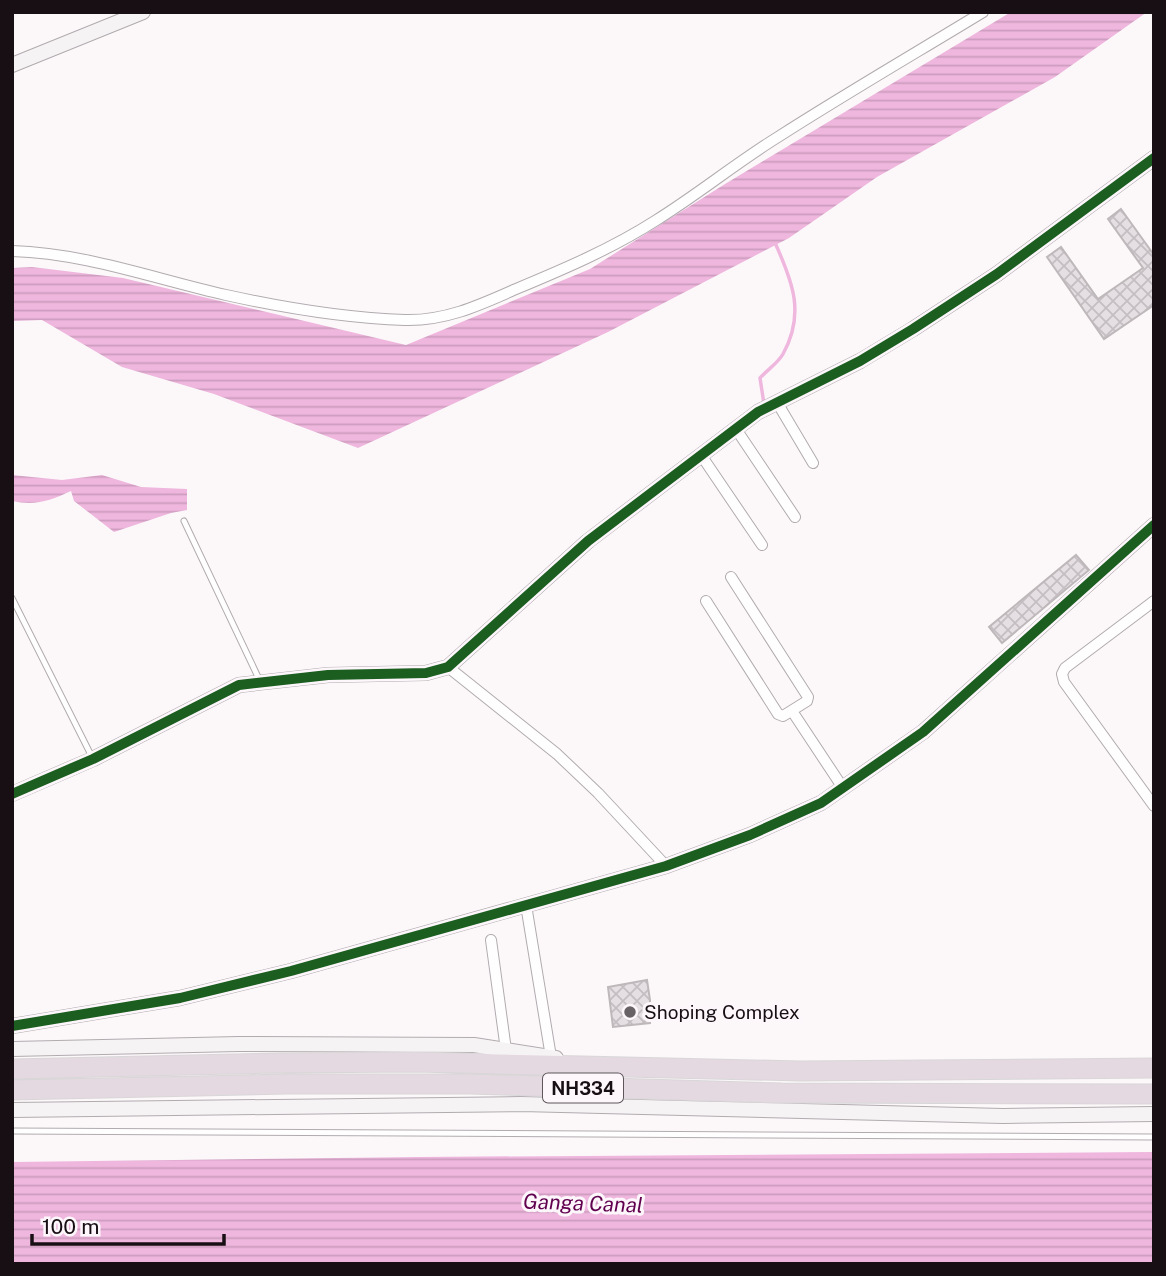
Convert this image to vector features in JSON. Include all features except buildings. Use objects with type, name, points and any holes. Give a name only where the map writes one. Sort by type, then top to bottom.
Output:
[{"type":"highway","name":"NH334","points":[[12,1069],[281,1062],[416,1062],[800,1071],[1154,1068]]},
{"type":"highway","name":"NH334","points":[[12,1090],[469,1084],[782,1093],[1154,1094]]},
{"type":"street","points":[[12,65],[142,12]]},
{"type":"street","points":[[12,251],[40,252],[107,265],[226,295],[328,315],[407,320],[438,318],[465,311],[574,265],[622,241],[656,221],[777,137],[983,12]]},
{"type":"street","points":[[12,794],[93,759],[239,685],[328,675],[426,673],[448,667],[588,541],[758,412],[860,361],[997,274],[1154,158]]},
{"type":"street","points":[[778,404],[813,463]]},
{"type":"street","points":[[736,429],[795,517]]},
{"type":"street","points":[[701,455],[762,545]]},
{"type":"street","points":[[12,1026],[180,998],[291,971],[666,866],[762,830],[821,803],[923,732],[1154,525]]},
{"type":"street","points":[[706,601],[778,714],[783,716],[807,701],[808,697],[731,577]]},
{"type":"street","points":[[1154,601],[1065,668],[1062,674],[1064,682],[1154,806]]},
{"type":"street","points":[[448,667],[557,754],[598,793],[666,866]]},
{"type":"street","points":[[792,711],[843,788]]},
{"type":"street","points":[[526,905],[551,1057]]},
{"type":"street","points":[[491,940],[506,1050]]},
{"type":"street","points":[[12,1049],[239,1044],[474,1045],[617,1067]]},
{"type":"street","points":[[12,1111],[522,1104],[1003,1116],[1154,1114]]},
{"type":"lane","points":[[184,522],[261,682]]},
{"type":"lane","points":[[12,598],[93,759]]},
{"type":"lane","points":[[12,1132],[1154,1137]]},
{"type":"water","points":[[1011,12],[1147,12],[1055,77],[877,177],[789,238],[608,332],[358,448],[214,394],[122,367],[42,320],[12,321],[12,268],[32,267],[123,278],[406,345],[590,269],[725,184]]},
{"type":"water","points":[[12,475],[62,480],[102,475],[141,487],[187,489],[187,510],[114,532],[74,501],[71,491],[42,502],[12,501]]},
{"type":"water","name":"Ganga Canal","points":[[1154,1152],[1154,1264],[12,1264],[12,1162]]},
{"type":"waterway","points":[[764,404],[760,378],[783,354],[790,339],[795,312],[791,286],[776,245]]},
{"type":"cycle path","points":[[12,794],[93,759],[239,685],[328,675],[426,673],[448,667],[588,541],[758,412],[860,361],[913,329],[997,274],[1154,158]]},
{"type":"cycle path","points":[[12,1026],[180,998],[291,971],[666,866],[750,835],[821,803],[923,732],[1154,525]]},
{"type":"place","name":"Shoping Complex","points":[[630,1012]]}]
